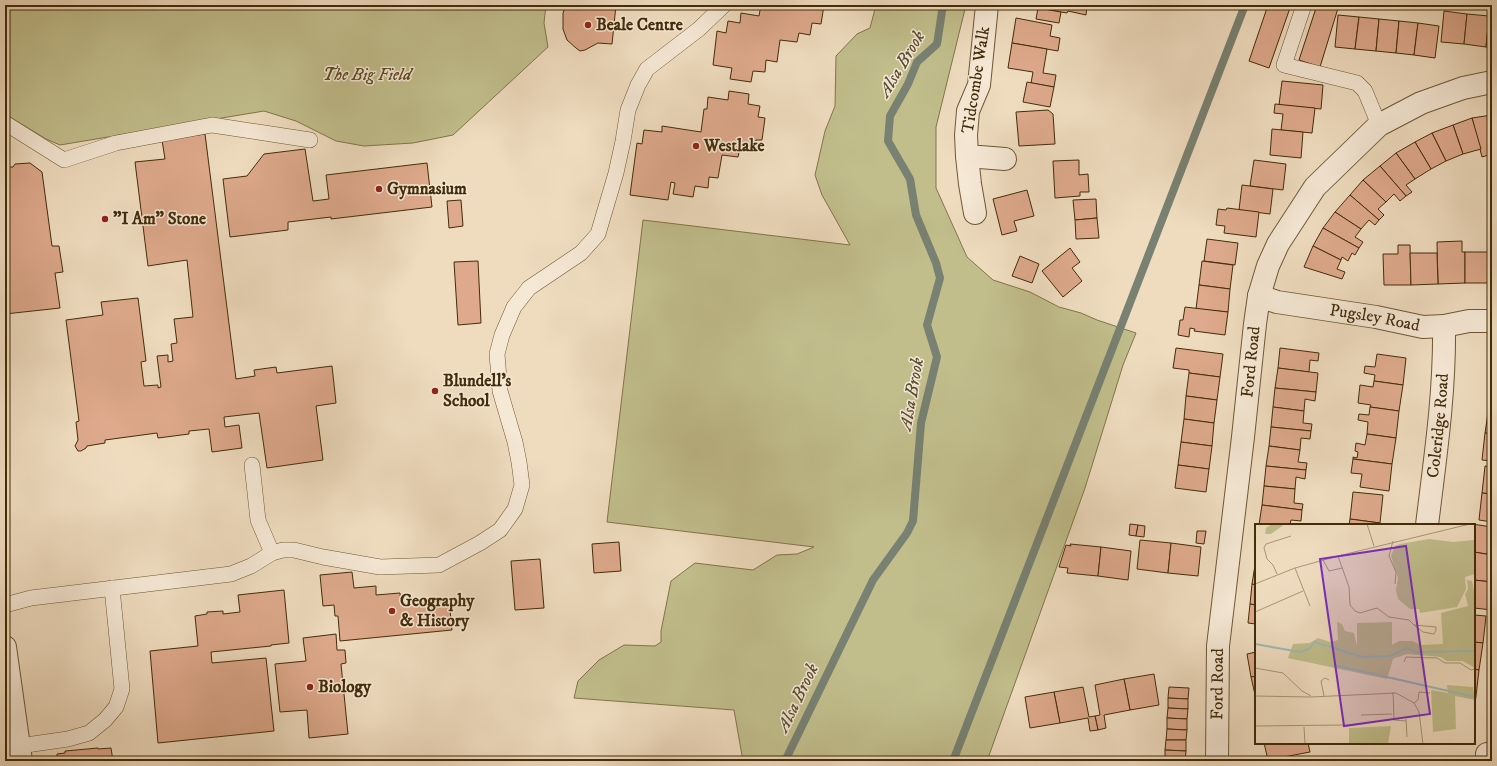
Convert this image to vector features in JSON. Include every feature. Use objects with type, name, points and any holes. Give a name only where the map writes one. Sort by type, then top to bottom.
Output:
[{"type":"street","name":"Tidcombe Walk","points":[[975,213],[970,184],[966,135],[968,111],[979,85],[987,5]]},
{"type":"street","name":"Ford Road","points":[[1217,761],[1218,646],[1243,437],[1254,324],[1259,296],[1268,266],[1278,244],[1315,187],[1379,125],[1421,103],[1463,88],[1492,82]]},
{"type":"street","name":"Tidcombe Walk","points":[[967,156],[1005,159]]},
{"type":"street","name":"Pugsley Road","points":[[1259,296],[1277,302],[1376,317],[1423,327],[1444,326],[1469,321],[1492,321]]},
{"type":"street","name":"Coleridge Road","points":[[1427,524],[1440,425],[1444,359],[1444,326]]},
{"type":"street","points":[[5,647],[20,753]]},
{"type":"lane","points":[[699,29],[708,5]]},
{"type":"lane","points":[[5,605],[31,598],[231,574],[251,566],[272,553],[283,550],[294,550],[322,557],[380,567],[439,565],[480,543],[500,530],[515,509],[522,485],[515,442],[500,391],[497,354],[502,335],[514,307],[529,288],[581,253],[598,234],[616,173],[628,110],[638,85],[647,69],[699,29],[724,5]]},
{"type":"lane","points":[[1304,5],[1284,65],[1357,83],[1365,91],[1379,125]]},
{"type":"lane","points":[[5,123],[64,160],[116,143],[212,125],[310,140]]},
{"type":"lane","points":[[252,465],[258,520],[272,553]]},
{"type":"lane","points":[[20,753],[89,733],[105,720],[116,706],[122,688],[112,588]]},
{"type":"green space","name":"The Big Field","points":[[5,5],[546,5],[544,23],[548,47],[453,135],[413,143],[364,146],[336,141],[296,121],[264,111],[60,145],[46,139],[5,114]]},
{"type":"green space","points":[[876,5],[966,5],[936,127],[936,188],[967,257],[993,280],[1030,292],[1059,307],[1081,313],[1136,333],[1123,365],[1085,488],[987,761],[743,761],[734,710],[574,698],[578,681],[599,660],[624,645],[655,646],[661,642],[661,631],[671,581],[695,563],[753,570],[777,555],[797,554],[814,547],[607,522],[643,220],[850,245],[822,195],[815,175],[825,131],[835,106],[836,56],[857,34],[870,28]]},
{"type":"building","name":"Beale Centre","points":[[566,5],[616,5],[612,44],[598,43],[580,51],[576,48],[567,40],[563,29],[563,13]]},
{"type":"building","points":[[761,5],[824,5],[821,24],[812,23],[810,35],[799,33],[797,42],[780,40],[777,62],[766,60],[765,72],[753,71],[751,82],[730,79],[732,68],[713,65],[717,31],[726,33],[728,21],[740,23],[741,13],[759,16]]},
{"type":"building","points":[[1022,5],[1087,5],[1086,15]]},
{"type":"building","points":[[1268,5],[1291,5],[1269,68],[1249,61]]},
{"type":"building","points":[[1317,5],[1339,5],[1320,67],[1299,60]]},
{"type":"building","points":[[1038,8],[1061,12],[1059,23],[1036,19]]},
{"type":"building","points":[[1444,11],[1467,14],[1464,44],[1441,42]]},
{"type":"building","points":[[1467,14],[1489,16],[1486,47],[1464,44]]},
{"type":"building","points":[[1338,15],[1359,17],[1355,49],[1335,47]]},
{"type":"building","points":[[1489,16],[1492,16],[1492,48],[1486,47]]},
{"type":"building","points":[[1359,17],[1379,19],[1376,51],[1355,49]]},
{"type":"building","points":[[1016,18],[1052,25],[1050,36],[1060,38],[1058,51],[1012,43]]},
{"type":"building","points":[[1379,19],[1399,21],[1396,53],[1376,51]]},
{"type":"building","points":[[1399,21],[1418,23],[1414,55],[1396,53]]},
{"type":"building","points":[[1418,23],[1439,26],[1435,58],[1414,55]]},
{"type":"building","points":[[1012,43],[1047,49],[1043,73],[1056,75],[1054,87],[1031,83],[1033,72],[1008,68]]},
{"type":"building","points":[[1282,81],[1323,85],[1321,109],[1279,105]]},
{"type":"building","points":[[1027,82],[1054,87],[1050,107],[1023,102]]},
{"type":"building","name":"Westlake","points":[[729,91],[749,94],[748,104],[760,106],[758,117],[765,118],[762,140],[756,140],[754,150],[740,148],[738,157],[722,155],[718,178],[709,177],[708,188],[695,186],[693,197],[673,194],[675,183],[671,182],[668,200],[630,195],[637,143],[642,144],[644,130],[662,132],[662,126],[701,132],[704,109],[707,109],[708,97],[728,100]]},
{"type":"building","points":[[1275,104],[1315,108],[1312,133],[1281,130],[1283,114],[1274,113]]},
{"type":"building","points":[[1048,110],[1053,114],[1055,144],[1019,146],[1016,112]]},
{"type":"building","points":[[1492,115],[1492,154],[1482,157],[1472,118]]},
{"type":"building","points":[[1472,118],[1481,149],[1463,154],[1453,125]]},
{"type":"building","points":[[1453,125],[1463,154],[1446,161],[1432,133]]},
{"type":"building","points":[[1272,129],[1303,132],[1301,158],[1270,155]]},
{"type":"building","points":[[1432,133],[1446,161],[1431,169],[1415,142]]},
{"type":"building","points":[[205,134],[236,379],[255,376],[254,370],[276,367],[277,373],[332,366],[336,403],[316,406],[323,460],[267,468],[259,413],[224,417],[225,427],[239,425],[242,448],[212,452],[209,429],[189,431],[189,434],[158,438],[157,433],[105,440],[105,443],[87,446],[81,451],[78,451],[75,446],[78,440],[76,422],[79,421],[66,320],[103,315],[101,302],[138,298],[146,361],[141,362],[144,386],[158,385],[158,388],[161,387],[157,356],[168,355],[168,362],[173,361],[171,344],[177,343],[174,319],[193,317],[187,260],[148,266],[135,162],[165,159],[162,140]]},
{"type":"building","points":[[1415,142],[1431,169],[1415,179],[1396,153]]},
{"type":"building","name":"Gymnasium","points":[[305,149],[313,201],[329,199],[326,175],[427,163],[432,207],[331,219],[331,217],[288,222],[288,230],[230,237],[223,179],[247,176],[264,154]]},
{"type":"building","points":[[1396,153],[1415,179],[1406,185],[1412,192],[1406,196],[1380,166]]},
{"type":"building","points":[[1079,160],[1079,175],[1088,174],[1089,192],[1080,192],[1080,196],[1055,198],[1053,161]]},
{"type":"building","points":[[1254,160],[1286,164],[1283,190],[1250,186]]},
{"type":"building","points":[[30,163],[42,172],[52,246],[59,246],[63,272],[55,273],[60,308],[5,314],[5,167],[13,167],[15,164]]},
{"type":"building","points":[[1380,166],[1406,196],[1400,201],[1394,194],[1386,202],[1363,180]]},
{"type":"building","points":[[1363,180],[1386,202],[1378,209],[1384,215],[1379,220],[1350,195]]},
{"type":"building","points":[[1242,185],[1273,189],[1270,214],[1239,210]]},
{"type":"building","points":[[1027,190],[1034,216],[1014,221],[1017,231],[1002,235],[993,199]]},
{"type":"building","points":[[1350,195],[1379,220],[1375,225],[1369,220],[1361,229],[1335,212]]},
{"type":"building","points":[[1096,199],[1097,218],[1075,220],[1073,200]]},
{"type":"building","points":[[461,200],[463,226],[449,228],[447,201]]},
{"type":"building","points":[[1227,208],[1259,212],[1256,237],[1224,233],[1225,226],[1216,225],[1218,209],[1226,210]]},
{"type":"building","points":[[1335,212],[1361,229],[1355,237],[1363,242],[1359,248],[1323,228]]},
{"type":"building","points":[[1097,218],[1099,238],[1076,239],[1075,220]]},
{"type":"building","points":[[1323,228],[1359,248],[1355,255],[1352,253],[1348,261],[1342,257],[1341,260],[1313,246]]},
{"type":"building","points":[[1207,239],[1238,243],[1235,265],[1204,261]]},
{"type":"building","points":[[1462,241],[1462,252],[1465,252],[1465,283],[1438,284],[1437,242]]},
{"type":"building","points":[[1398,245],[1410,245],[1411,285],[1384,285],[1383,254],[1398,254]]},
{"type":"building","points":[[1313,246],[1341,260],[1337,269],[1345,272],[1342,279],[1304,267]]},
{"type":"building","points":[[1070,248],[1080,262],[1072,268],[1082,281],[1063,297],[1042,271]]},
{"type":"building","points":[[1465,252],[1492,252],[1492,283],[1465,283]]},
{"type":"building","points":[[1410,253],[1437,253],[1438,284],[1411,285]]},
{"type":"building","points":[[1020,256],[1039,264],[1032,283],[1012,276]]},
{"type":"building","points":[[478,261],[481,323],[458,325],[454,262]]},
{"type":"building","points":[[1202,261],[1233,265],[1230,289],[1199,285]]},
{"type":"building","points":[[1199,285],[1230,289],[1228,312],[1196,309]]},
{"type":"building","points":[[1185,307],[1228,312],[1225,335],[1194,331],[1195,329],[1190,328],[1189,337],[1178,335],[1180,320],[1183,320]]},
{"type":"building","points":[[1176,348],[1223,354],[1220,377],[1189,373],[1189,370],[1173,368]]},
{"type":"building","points":[[1280,348],[1319,353],[1318,361],[1310,360],[1309,372],[1278,368]]},
{"type":"building","points":[[1377,354],[1406,358],[1403,385],[1374,381],[1375,375],[1364,373],[1365,366],[1375,367]]},
{"type":"building","points":[[1278,368],[1318,373],[1316,392],[1275,388]]},
{"type":"building","points":[[1189,373],[1220,377],[1217,400],[1186,396]]},
{"type":"building","points":[[1492,380],[1492,407],[1489,406]]},
{"type":"building","points":[[1374,381],[1403,385],[1399,411],[1370,407],[1371,405],[1358,403],[1360,385],[1373,387]]},
{"type":"building","points":[[1275,388],[1316,392],[1315,401],[1305,399],[1304,411],[1273,407]]},
{"type":"building","points":[[1186,396],[1217,400],[1214,423],[1184,419]]},
{"type":"building","points":[[1489,406],[1492,407],[1492,434],[1485,433]]},
{"type":"building","points":[[1273,407],[1304,411],[1303,423],[1312,424],[1311,431],[1271,427]]},
{"type":"building","points":[[1370,407],[1399,411],[1396,438],[1367,434],[1368,422],[1358,420],[1359,414],[1369,415]]},
{"type":"building","points":[[1184,419],[1214,423],[1212,446],[1181,442]]},
{"type":"building","points":[[1271,427],[1311,431],[1310,439],[1301,438],[1300,450],[1269,446]]},
{"type":"building","points":[[1485,433],[1492,434],[1492,461],[1482,460]]},
{"type":"building","points":[[1367,434],[1396,438],[1392,464],[1353,459],[1353,457],[1357,458],[1358,452],[1355,451],[1356,443],[1365,445]]},
{"type":"building","points":[[1181,442],[1212,446],[1209,469],[1178,465]]},
{"type":"building","points":[[1269,446],[1300,450],[1298,462],[1307,463],[1306,470],[1266,466]]},
{"type":"building","points":[[1353,459],[1392,464],[1389,491],[1360,487],[1362,474],[1351,473]]},
{"type":"building","points":[[1178,465],[1209,469],[1206,492],[1175,488]]},
{"type":"building","points":[[1266,466],[1306,470],[1305,479],[1296,477],[1295,489],[1264,486]]},
{"type":"building","points":[[1485,466],[1492,467],[1492,494],[1482,493]]},
{"type":"building","points":[[1264,486],[1295,489],[1294,503],[1303,504],[1302,510],[1262,505]]},
{"type":"building","points":[[1353,492],[1383,495],[1380,523],[1350,519]]},
{"type":"building","points":[[1482,493],[1492,494],[1492,522],[1479,520]]},
{"type":"building","points":[[1262,505],[1302,510],[1301,521],[1291,520],[1290,524],[1259,524]]},
{"type":"building","points":[[1350,519],[1380,523],[1380,524],[1349,524]]},
{"type":"building","points":[[1130,524],[1138,525],[1136,536],[1129,535]]},
{"type":"building","points":[[1475,524],[1492,527],[1492,555],[1475,552]]},
{"type":"building","points":[[1138,525],[1145,526],[1144,537],[1136,536]]},
{"type":"building","points":[[1197,531],[1206,531],[1204,544],[1196,543]]},
{"type":"building","points":[[1140,540],[1171,543],[1168,573],[1137,569]]},
{"type":"building","points":[[619,542],[621,571],[594,573],[592,544]]},
{"type":"building","points":[[1171,543],[1201,547],[1198,576],[1168,573]]},
{"type":"building","points":[[1070,544],[1101,547],[1098,576],[1067,573],[1068,568],[1059,567],[1066,545],[1071,546]]},
{"type":"building","points":[[1101,547],[1131,551],[1128,580],[1098,576]]},
{"type":"building","points":[[1475,552],[1492,555],[1492,582],[1475,580]]},
{"type":"building","points":[[540,559],[544,608],[515,610],[511,561]]},
{"type":"building","points":[[1255,565],[1255,585],[1252,584]]},
{"type":"building","name":"Geography & History","points":[[352,572],[354,588],[376,586],[376,595],[400,593],[401,604],[449,600],[452,630],[340,641],[338,616],[335,616],[334,605],[323,606],[320,575]]},
{"type":"building","points":[[1475,580],[1492,582],[1492,610],[1475,608]]},
{"type":"building","points":[[1252,584],[1255,585],[1255,605],[1250,604]]},
{"type":"building","points":[[284,590],[289,643],[211,652],[212,663],[266,658],[274,731],[158,743],[150,651],[198,646],[195,616],[207,614],[207,612],[223,611],[223,614],[240,612],[238,595]]},
{"type":"building","points":[[1250,604],[1255,605],[1255,624],[1248,623]]},
{"type":"building","points":[[1475,615],[1486,616],[1483,643],[1475,642]]},
{"type":"building","name":"Biology","points":[[336,634],[337,650],[345,650],[346,663],[341,664],[348,734],[309,738],[307,710],[280,712],[275,664],[306,661],[303,638]]},
{"type":"building","points":[[1475,642],[1483,643],[1479,670],[1475,669]]},
{"type":"building","points":[[1255,652],[1255,676],[1251,677],[1247,654]]},
{"type":"building","points":[[1475,669],[1479,670],[1475,696]]},
{"type":"building","points":[[1154,674],[1159,705],[1130,710],[1124,679]]},
{"type":"building","points":[[1255,676],[1255,695],[1251,677]]},
{"type":"building","points":[[1124,679],[1130,710],[1104,715],[1106,728],[1098,730],[1095,716],[1100,715],[1095,685]]},
{"type":"building","points":[[1083,687],[1089,717],[1095,716],[1098,730],[1090,731],[1088,718],[1060,723],[1054,692]]},
{"type":"building","points":[[1169,687],[1189,688],[1188,699],[1168,698]]},
{"type":"building","points":[[1054,692],[1060,723],[1030,728],[1025,697]]},
{"type":"building","points":[[1168,698],[1188,699],[1188,709],[1168,708]]},
{"type":"building","points":[[1168,708],[1188,709],[1187,719],[1167,718]]},
{"type":"building","points":[[1167,718],[1187,719],[1187,730],[1167,729]]},
{"type":"building","points":[[1167,729],[1187,730],[1186,740],[1166,740]]},
{"type":"building","points":[[1166,740],[1186,740],[1186,751],[1165,750]]},
{"type":"building","points":[[1264,744],[1308,744],[1310,752],[1268,760]]},
{"type":"building","points":[[111,748],[113,761],[57,761],[57,754],[65,753],[65,751]]},
{"type":"building","points":[[1165,750],[1186,751],[1185,761],[1165,760]]},
{"type":"waterway","name":"Alsa Brook","points":[[785,761],[873,580],[907,533],[913,521],[921,423],[937,357],[927,325],[940,278],[936,263],[916,215],[910,179],[888,141],[890,116],[908,84],[917,62],[937,44],[943,5]]},
{"type":"waterway","points":[[953,761],[1245,5]]},
{"type":"place","name":"Beale Centre","points":[[588,25]]},
{"type":"place","name":"Westlake","points":[[696,146]]},
{"type":"place","name":"Gymnasium","points":[[379,189]]},
{"type":"place","name":"\"I Am\" Stone","points":[[105,219]]},
{"type":"place","name":"Blundell's School","points":[[435,391]]},
{"type":"place","name":"Geography & History","points":[[392,611]]},
{"type":"place","name":"Biology","points":[[310,687]]}]
